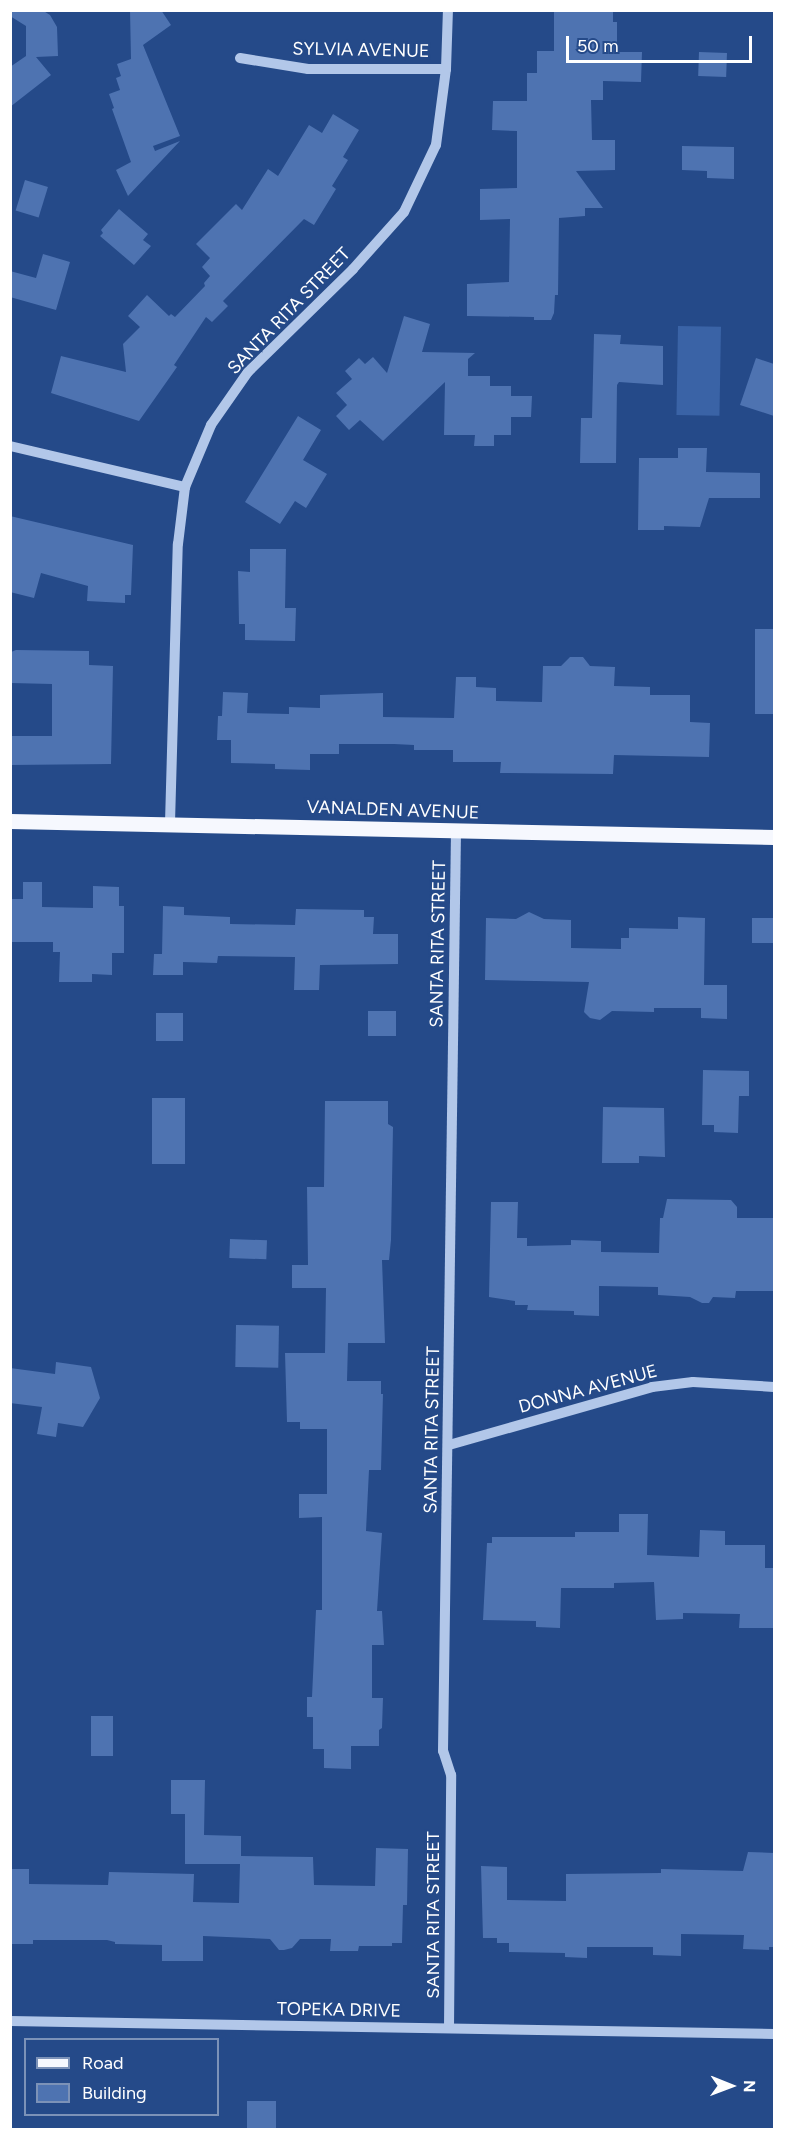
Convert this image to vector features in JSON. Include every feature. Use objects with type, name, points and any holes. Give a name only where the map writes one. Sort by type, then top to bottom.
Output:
[{"type":"main road","name":"VANALDEN AVENUE","points":[[10,821],[774,837]]},
{"type":"street","name":"SANTA RITA STREET","points":[[170,823],[178,544],[185,487],[211,425],[248,372],[353,269],[404,212],[436,145],[446,69],[448,10]]},
{"type":"street","name":"SYLVIA AVENUE","points":[[240,58],[308,69],[446,69]]},
{"type":"street","points":[[10,446],[185,487]]},
{"type":"street","name":"SANTA RITA STREET","points":[[449,2028],[451,1775],[443,1751],[456,832]]},
{"type":"street","name":"DONNA AVENUE","points":[[449,1445],[652,1387],[693,1382],[774,1387]]},
{"type":"street","name":"TOPEKA DRIVE","points":[[10,2021],[774,2034]]},
{"type":"shaded area","points":[[678,326],[721,327],[719,416],[676,415]]},
{"type":"building","points":[[10,10],[42,10],[50,15],[57,27],[58,56],[36,57],[51,75],[10,107],[10,67],[26,56],[26,26],[10,16]]},
{"type":"building","points":[[130,10],[161,10],[171,25],[143,45],[180,136],[153,146],[155,151],[180,141],[128,196],[116,170],[131,162],[109,94],[120,90],[116,78],[121,76],[117,64],[131,59]]},
{"type":"building","points":[[554,10],[613,10],[613,22],[617,22],[617,52],[642,52],[641,82],[603,81],[603,100],[591,100],[592,140],[615,140],[615,170],[576,171],[603,208],[585,208],[585,216],[559,218],[558,295],[555,295],[554,313],[551,320],[534,320],[534,317],[467,316],[467,284],[509,282],[510,219],[480,220],[480,189],[517,188],[517,131],[492,130],[493,101],[527,101],[527,73],[537,73],[537,51],[554,51]]},
{"type":"building","points":[[699,52],[727,53],[726,77],[698,76]]},
{"type":"building","points":[[333,114],[359,130],[343,157],[348,160],[332,186],[336,189],[314,225],[304,219],[223,301],[228,306],[212,322],[206,317],[174,365],[177,367],[139,421],[51,393],[61,356],[126,372],[123,344],[140,327],[128,316],[147,295],[169,316],[171,314],[175,317],[205,286],[204,283],[210,276],[202,267],[210,258],[196,244],[236,204],[242,210],[268,169],[278,176],[309,125],[322,133]]},
{"type":"building","points":[[682,146],[734,147],[734,179],[707,178],[707,171],[682,170]]},
{"type":"building","points":[[25,180],[48,187],[39,218],[16,211]]},
{"type":"building","points":[[119,209],[148,234],[143,240],[151,246],[134,265],[100,236],[103,233],[101,230]]},
{"type":"building","points":[[43,254],[70,262],[56,310],[10,297],[10,271],[36,278]]},
{"type":"building","points":[[404,316],[430,324],[422,352],[475,353],[468,359],[468,376],[490,376],[490,386],[511,386],[511,396],[532,396],[531,417],[511,417],[511,435],[494,435],[494,446],[474,446],[475,435],[444,435],[445,382],[383,441],[360,420],[349,430],[336,416],[347,405],[336,393],[352,379],[345,371],[359,358],[365,364],[373,357],[387,373]]},
{"type":"building","points":[[594,334],[621,335],[620,344],[663,346],[663,385],[619,382],[617,385],[616,463],[580,463],[581,418],[592,418]]},
{"type":"building","points":[[756,358],[774,364],[774,416],[740,405]]},
{"type":"building","points":[[298,416],[321,430],[303,460],[327,474],[306,508],[295,501],[280,524],[245,502]]},
{"type":"building","points":[[678,448],[707,448],[706,472],[760,473],[760,498],[709,498],[700,527],[664,526],[664,530],[638,530],[639,458],[678,458]]},
{"type":"building","points":[[10,516],[133,545],[131,595],[125,595],[125,603],[87,601],[88,586],[41,573],[34,598],[10,592]]},
{"type":"building","points":[[250,549],[286,549],[285,608],[296,608],[295,641],[245,640],[245,624],[239,624],[238,571],[250,572]]},
{"type":"building","points":[[755,629],[774,629],[774,714],[755,714]]},
{"type":"building","points":[[16,650],[89,651],[89,665],[113,666],[111,764],[10,765],[10,736],[52,736],[52,684],[11,683],[11,652]]},
{"type":"building","points":[[570,657],[583,657],[590,666],[615,667],[614,686],[650,687],[650,695],[690,695],[690,722],[710,723],[709,757],[614,755],[613,774],[500,773],[501,762],[453,762],[453,750],[414,750],[414,745],[339,744],[339,754],[310,754],[310,770],[275,769],[275,764],[231,763],[231,740],[217,740],[218,716],[222,716],[223,692],[248,693],[247,713],[289,714],[289,707],[320,708],[320,695],[383,693],[383,717],[454,718],[456,677],[476,677],[476,687],[496,688],[496,701],[542,702],[543,666],[561,666]]},
{"type":"building","points":[[23,882],[42,882],[42,907],[93,908],[93,886],[119,887],[119,906],[124,906],[124,953],[112,953],[112,975],[92,974],[92,982],[59,982],[60,952],[53,952],[53,942],[10,942],[10,899],[23,899]]},
{"type":"building","points":[[163,906],[184,907],[184,915],[230,917],[230,924],[295,925],[296,909],[364,910],[364,917],[374,917],[373,934],[398,934],[398,964],[320,965],[319,990],[294,990],[295,957],[218,956],[217,963],[183,962],[183,975],[153,975],[154,954],[162,954]]},
{"type":"building","points":[[529,912],[544,919],[571,920],[571,948],[621,949],[621,938],[629,938],[629,928],[678,929],[678,917],[705,918],[704,985],[727,985],[727,1019],[701,1018],[701,1008],[654,1008],[654,1012],[612,1011],[600,1020],[590,1018],[584,1012],[589,982],[485,980],[486,918],[516,919]]},
{"type":"building","points":[[752,918],[774,918],[774,943],[752,943]]},
{"type":"building","points":[[368,1011],[396,1011],[396,1036],[368,1036]]},
{"type":"building","points":[[156,1013],[183,1013],[183,1041],[156,1041]]},
{"type":"building","points":[[703,1070],[749,1071],[749,1096],[739,1096],[738,1133],[714,1132],[714,1125],[702,1125]]},
{"type":"building","points":[[152,1098],[185,1098],[185,1164],[152,1164]]},
{"type":"building","points":[[325,1101],[388,1101],[388,1124],[393,1127],[391,1240],[389,1260],[382,1260],[385,1343],[348,1343],[347,1381],[381,1381],[381,1394],[383,1394],[381,1470],[369,1470],[366,1531],[382,1533],[377,1611],[382,1611],[384,1645],[372,1645],[372,1698],[383,1698],[382,1728],[379,1730],[379,1746],[351,1746],[351,1769],[324,1768],[324,1749],[313,1749],[313,1717],[307,1717],[307,1697],[312,1697],[316,1610],[322,1610],[322,1517],[299,1518],[299,1494],[327,1494],[327,1429],[300,1429],[300,1422],[287,1422],[285,1353],[325,1353],[326,1288],[292,1288],[292,1265],[308,1265],[307,1187],[324,1187]]},
{"type":"building","points":[[603,1107],[664,1108],[665,1157],[639,1156],[639,1163],[602,1163]]},
{"type":"building","points":[[667,1199],[731,1200],[737,1207],[737,1218],[774,1218],[774,1291],[736,1291],[735,1298],[713,1297],[709,1303],[702,1303],[690,1297],[658,1295],[658,1287],[599,1286],[599,1316],[574,1315],[574,1311],[527,1310],[528,1305],[515,1305],[515,1301],[489,1297],[491,1202],[518,1202],[517,1238],[527,1238],[527,1246],[571,1245],[571,1240],[601,1241],[601,1252],[659,1253],[660,1218],[663,1218]]},
{"type":"building","points":[[230,1239],[267,1240],[266,1259],[229,1258]]},
{"type":"building","points":[[236,1325],[279,1326],[278,1368],[235,1367]]},
{"type":"building","points":[[56,1362],[91,1367],[100,1398],[83,1427],[58,1423],[56,1437],[37,1434],[42,1407],[10,1403],[10,1368],[55,1374]]},
{"type":"building","points":[[619,1514],[648,1514],[647,1555],[699,1557],[700,1530],[725,1531],[725,1545],[765,1545],[765,1568],[774,1568],[774,1628],[739,1628],[740,1614],[683,1613],[683,1619],[656,1620],[654,1582],[614,1583],[614,1588],[561,1588],[560,1628],[536,1627],[536,1621],[483,1620],[487,1543],[492,1543],[492,1537],[575,1537],[575,1532],[619,1532]]},
{"type":"building","points":[[91,1716],[113,1716],[113,1756],[91,1756]]},
{"type":"building","points":[[171,1780],[205,1780],[204,1835],[241,1836],[241,1856],[313,1857],[314,1885],[375,1886],[376,1848],[408,1849],[407,1905],[403,1905],[402,1943],[392,1943],[392,1946],[359,1946],[358,1951],[330,1951],[331,1939],[300,1939],[292,1948],[279,1950],[270,1939],[203,1936],[203,1961],[162,1961],[162,1945],[115,1944],[107,1940],[33,1940],[33,1944],[10,1944],[10,1869],[29,1869],[29,1884],[108,1885],[109,1872],[194,1874],[193,1902],[239,1903],[240,1864],[185,1864],[185,1814],[171,1814]]},
{"type":"building","points":[[748,1852],[774,1853],[774,1947],[769,1947],[769,1950],[743,1949],[744,1935],[681,1934],[681,1956],[653,1955],[653,1947],[587,1947],[587,1958],[565,1957],[565,1953],[509,1952],[509,1943],[497,1943],[497,1938],[483,1938],[481,1866],[507,1867],[507,1900],[566,1901],[566,1874],[661,1873],[661,1869],[743,1871]]},
{"type":"building","points":[[247,2101],[276,2101],[276,2130],[247,2130]]}]
